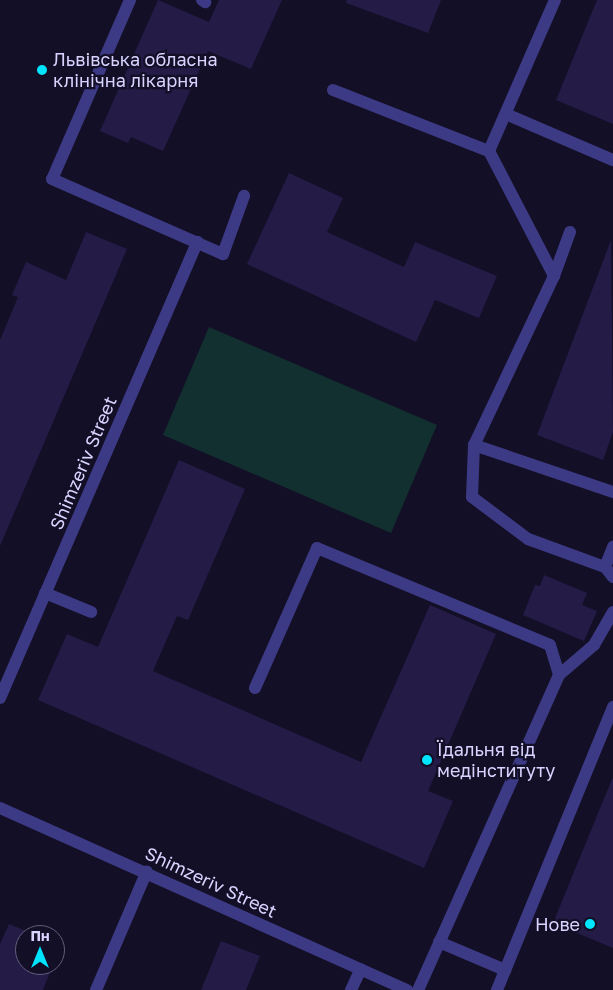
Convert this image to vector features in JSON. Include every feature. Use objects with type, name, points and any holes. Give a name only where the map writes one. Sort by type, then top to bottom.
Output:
[{"type":"street","points":[[130,0],[52,179],[223,254],[244,196]]},
{"type":"street","points":[[489,151],[555,0]]},
{"type":"street","points":[[333,90],[489,151],[554,276]]},
{"type":"street","points":[[506,114],[613,160]]},
{"type":"street","points":[[570,232],[554,276],[474,445],[472,497],[528,539],[609,572],[613,547]]},
{"type":"street","name":"Shimzeriv Street","points":[[0,698],[197,242]]},
{"type":"street","points":[[474,445],[613,492]]},
{"type":"street","points":[[255,688],[317,548],[550,645],[559,675]]},
{"type":"street","points":[[46,592],[91,612]]},
{"type":"street","points":[[418,990],[559,675],[594,645],[613,612]]},
{"type":"street","points":[[496,990],[613,707]]},
{"type":"street","name":"Shimzeriv Street","points":[[0,808],[147,871],[407,990]]},
{"type":"street","points":[[96,990],[147,871]]},
{"type":"street","points":[[439,942],[505,970]]},
{"type":"street","points":[[351,990],[360,970]]},
{"type":"green space","points":[[209,327],[437,425],[391,533],[163,435]]},
{"type":"building","points":[[158,0],[209,22],[219,0],[282,0],[251,69],[208,51],[163,151],[131,137],[128,143],[100,131]]},
{"type":"building","points":[[347,0],[441,0],[428,33],[346,3]]},
{"type":"building","points":[[597,0],[613,0],[613,124],[556,100]]},
{"type":"building","points":[[289,173],[343,198],[327,232],[404,267],[415,242],[497,276],[479,318],[435,300],[416,342],[247,264]]},
{"type":"building","points":[[86,232],[127,249],[0,546],[0,340],[18,297],[12,295],[26,262],[66,280]]},
{"type":"building","points":[[611,240],[613,432],[603,460],[537,435]]},
{"type":"building","points":[[179,460],[245,489],[188,620],[177,616],[153,671],[361,762],[430,605],[496,634],[428,791],[453,801],[424,868],[38,700],[67,634],[98,647]]},
{"type":"building","points":[[544,575],[587,593],[582,605],[597,611],[584,641],[523,615],[535,585],[540,586]]},
{"type":"building","points":[[613,779],[613,948],[553,923]]},
{"type":"building","points":[[9,924],[15,926],[15,975],[49,975],[43,990],[0,990],[0,944]]},
{"type":"building","points":[[221,941],[260,956],[246,990],[201,990]]},
{"type":"place","name":"Львівська обласна клінічна лікарня","points":[[42,70]]},
{"type":"place","name":"Їдальня від медінституту","points":[[427,760]]},
{"type":"place","name":"Нове","points":[[590,924]]}]
